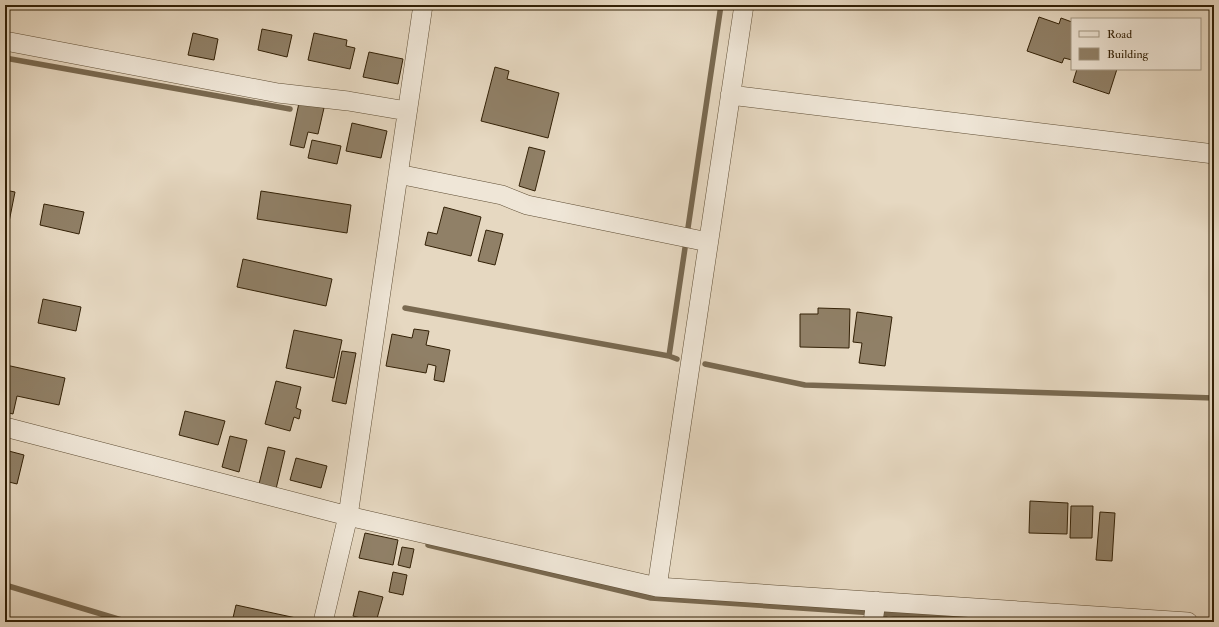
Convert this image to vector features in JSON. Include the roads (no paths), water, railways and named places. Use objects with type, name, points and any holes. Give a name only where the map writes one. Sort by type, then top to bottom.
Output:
[{"type":"street","points":[[323,622],[348,516],[423,5]]},
{"type":"street","points":[[656,587],[693,239],[730,95],[744,5]]},
{"type":"street","points":[[5,41],[278,93],[348,100],[407,111]]},
{"type":"street","points":[[730,95],[1214,154]]},
{"type":"street","points":[[398,174],[502,195],[527,205],[693,239]]},
{"type":"street","points":[[5,427],[348,516],[656,587],[874,612],[1188,622]]},
{"type":"waterway","points":[[405,308],[669,356],[721,5]]},
{"type":"waterway","points":[[5,58],[290,109]]},
{"type":"waterway","points":[[669,356],[677,359]]},
{"type":"waterway","points":[[705,364],[805,385],[1214,398]]},
{"type":"waterway","points":[[428,545],[651,598],[1010,622]]},
{"type":"waterway","points":[[5,585],[128,622]]},
{"type":"waterway","points":[[884,622],[885,614]]}]
